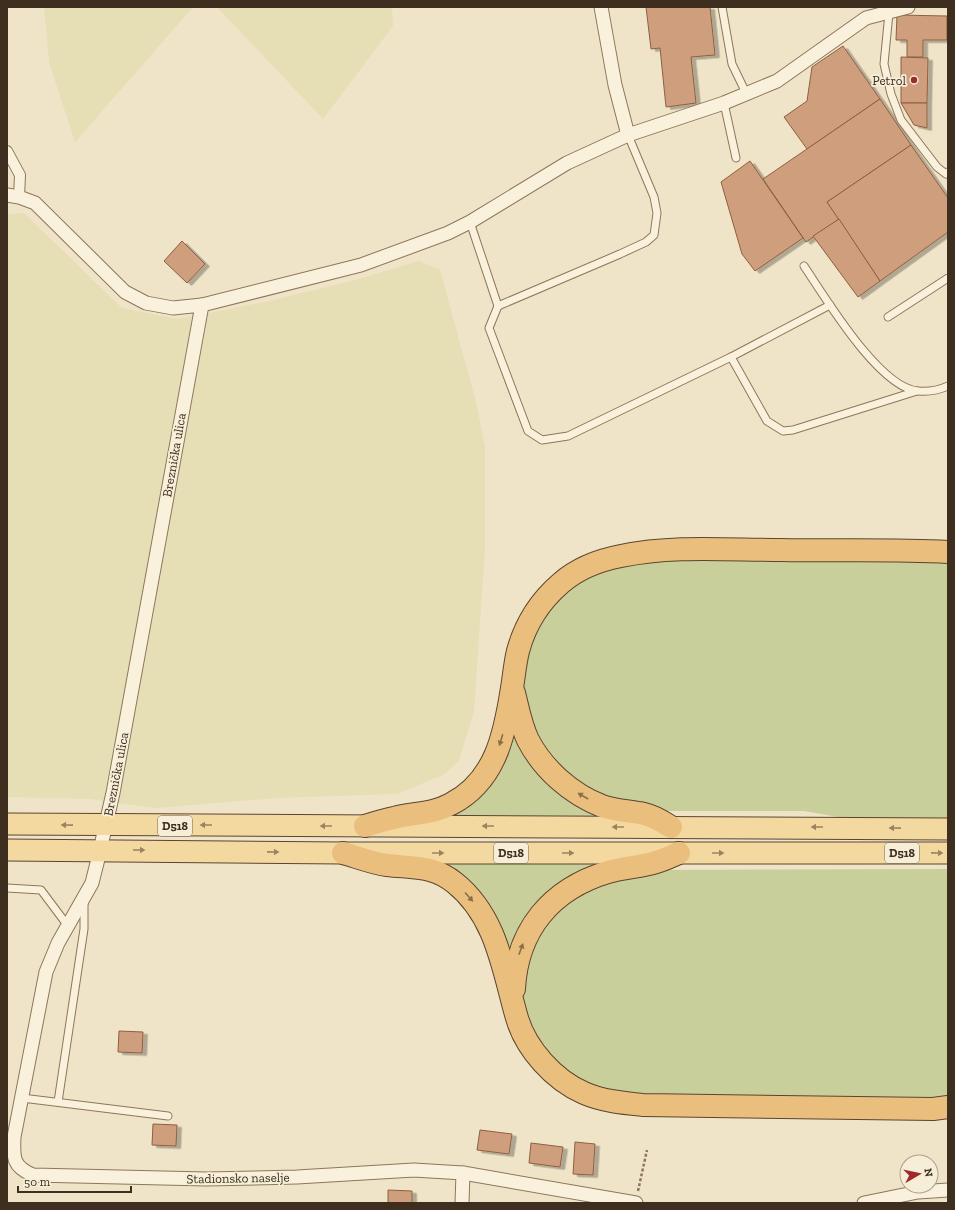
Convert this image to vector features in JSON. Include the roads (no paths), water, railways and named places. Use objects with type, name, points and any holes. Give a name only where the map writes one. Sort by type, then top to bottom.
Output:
[{"type":"highway","points":[[365,826],[393,818],[437,811],[467,794],[483,778],[495,760],[503,738],[517,653],[523,634],[533,615],[545,598],[561,583],[580,570],[599,562],[641,552],[707,549],[948,552]]},
{"type":"highway","points":[[512,688],[528,739],[538,756],[562,782],[584,797],[602,806],[626,812],[643,814],[671,827]]},
{"type":"highway","points":[[343,853],[387,865],[420,866],[438,873],[454,882],[468,895],[480,910],[492,930],[514,1001],[517,1018],[524,1036],[536,1054],[551,1071],[583,1093],[606,1100],[642,1105],[943,1110]]},
{"type":"highway","points":[[514,1001],[515,968],[521,947],[542,911],[578,883],[606,872],[656,862],[679,853]]},
{"type":"main road","name":"D518","points":[[7,824],[106,826],[948,829]]},
{"type":"main road","name":"D518","points":[[7,850],[343,853],[948,853]]},
{"type":"street","points":[[601,7],[614,86],[628,135]]},
{"type":"street","points":[[7,151],[20,175],[13,196],[34,203],[125,292],[146,303],[173,308],[202,305],[361,265],[415,247],[470,222],[567,164],[628,135],[724,103],[777,80],[866,18],[908,7]]},
{"type":"street","name":"Breznička ulica","points":[[100,850],[106,826],[202,305]]},
{"type":"street","name":"Stadionsko naselje","points":[[100,850],[92,883],[58,943],[46,972],[14,1137],[11,1162],[22,1170],[33,1175],[206,1179],[297,1177],[414,1170],[463,1173],[636,1203]]},
{"type":"street","points":[[462,1203],[463,1173]]},
{"type":"street","points":[[864,1203],[918,1192],[948,1190]]},
{"type":"lane","points":[[722,7],[732,64],[746,93]]},
{"type":"lane","points":[[889,13],[884,64],[891,94],[901,120],[937,167],[947,174]]},
{"type":"lane","points":[[724,103],[736,158]]},
{"type":"lane","points":[[498,306],[620,254],[646,242],[654,235],[657,213],[654,197],[628,135]]},
{"type":"lane","points":[[470,222],[498,306],[489,328],[528,431],[542,440],[568,436],[731,357],[830,305]]},
{"type":"lane","points":[[804,266],[854,340],[894,381],[917,391]]},
{"type":"lane","points":[[888,317],[948,278]]},
{"type":"lane","points":[[731,357],[767,421],[783,431],[793,430],[917,391],[941,389],[948,386]]},
{"type":"lane","points":[[7,888],[41,890],[68,926]]},
{"type":"lane","points":[[58,1102],[84,929],[84,897]]},
{"type":"lane","points":[[22,1098],[168,1116]]},
{"type":"place","name":"Petrol","points":[[914,80]]}]
